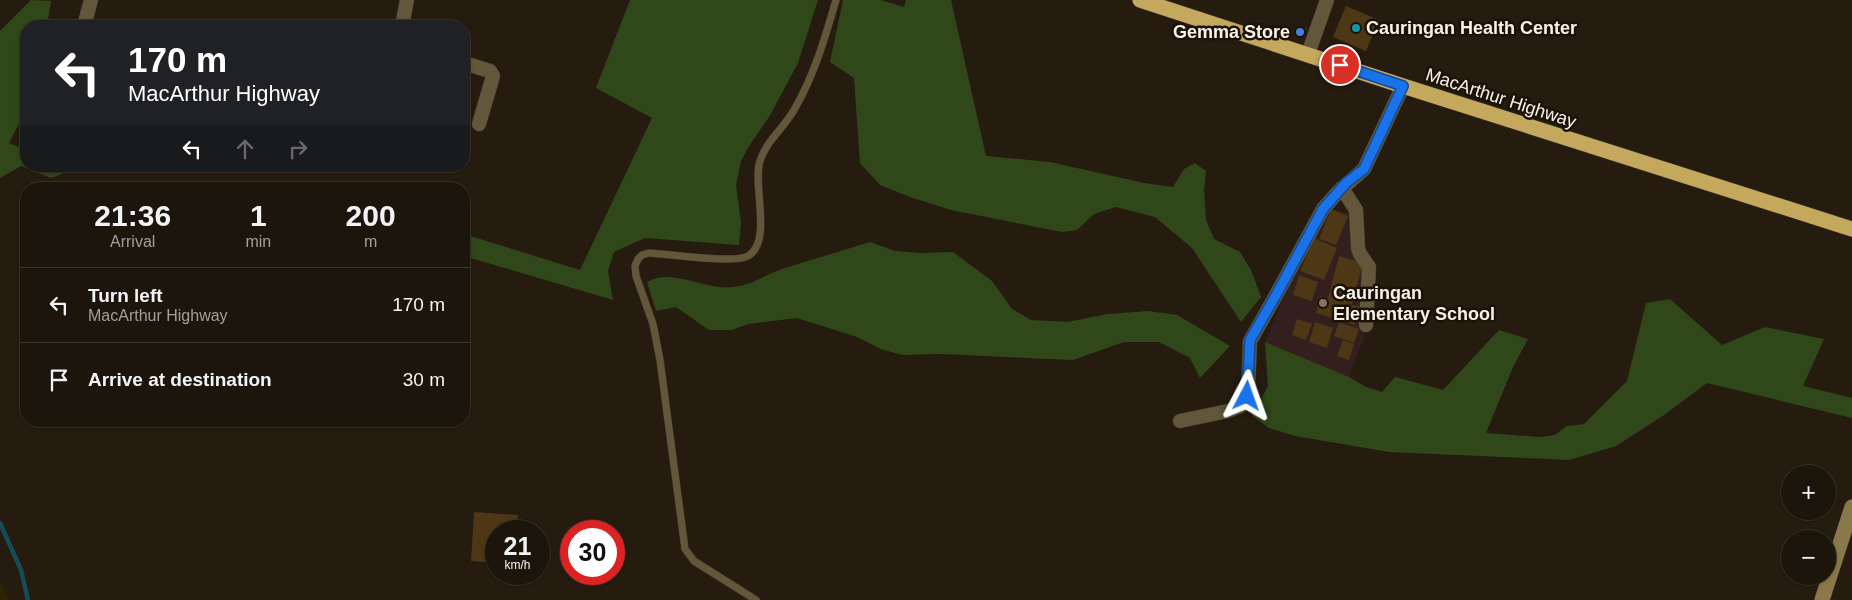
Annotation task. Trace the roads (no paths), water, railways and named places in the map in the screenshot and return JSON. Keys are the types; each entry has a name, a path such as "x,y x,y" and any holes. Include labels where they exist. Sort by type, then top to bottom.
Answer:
{"highway":[{"name":"MacArthur Highway","path":"1140,0 1852,229"}],"street":[{"path":"86,20 91,0"},
{"path":"403,20 407,0"},
{"path":"1308,54 1327,0"},
{"path":"470,65 490,71 493,76 479,124"},
{"path":"1180,420 1228,411 1239,408 1244,404 1248,391 1250,340 1323,209 1342,188 1364,169 1403,86"},
{"path":"1342,188 1356,210 1358,248 1369,267 1366,325"},
{"path":"1822,600 1852,508"}],"lane":[{"path":"756,600 700,566 685,549 660,360 653,324 639,287 635,266 642,255 650,253 694,258 735,258 748,256 756,247 759,239 761,219 757,183 759,163 770,143 793,112 817,64 836,0"}],"waterway":[{"path":"0,523 21,570 28,600"}],"place":[{"name":"Cauringan Health Center","path":"1356,28"},
{"name":"Gemma Store","path":"1300,32"},
{"name":"Cauringan Elementary School","path":"1323,303"}]}
